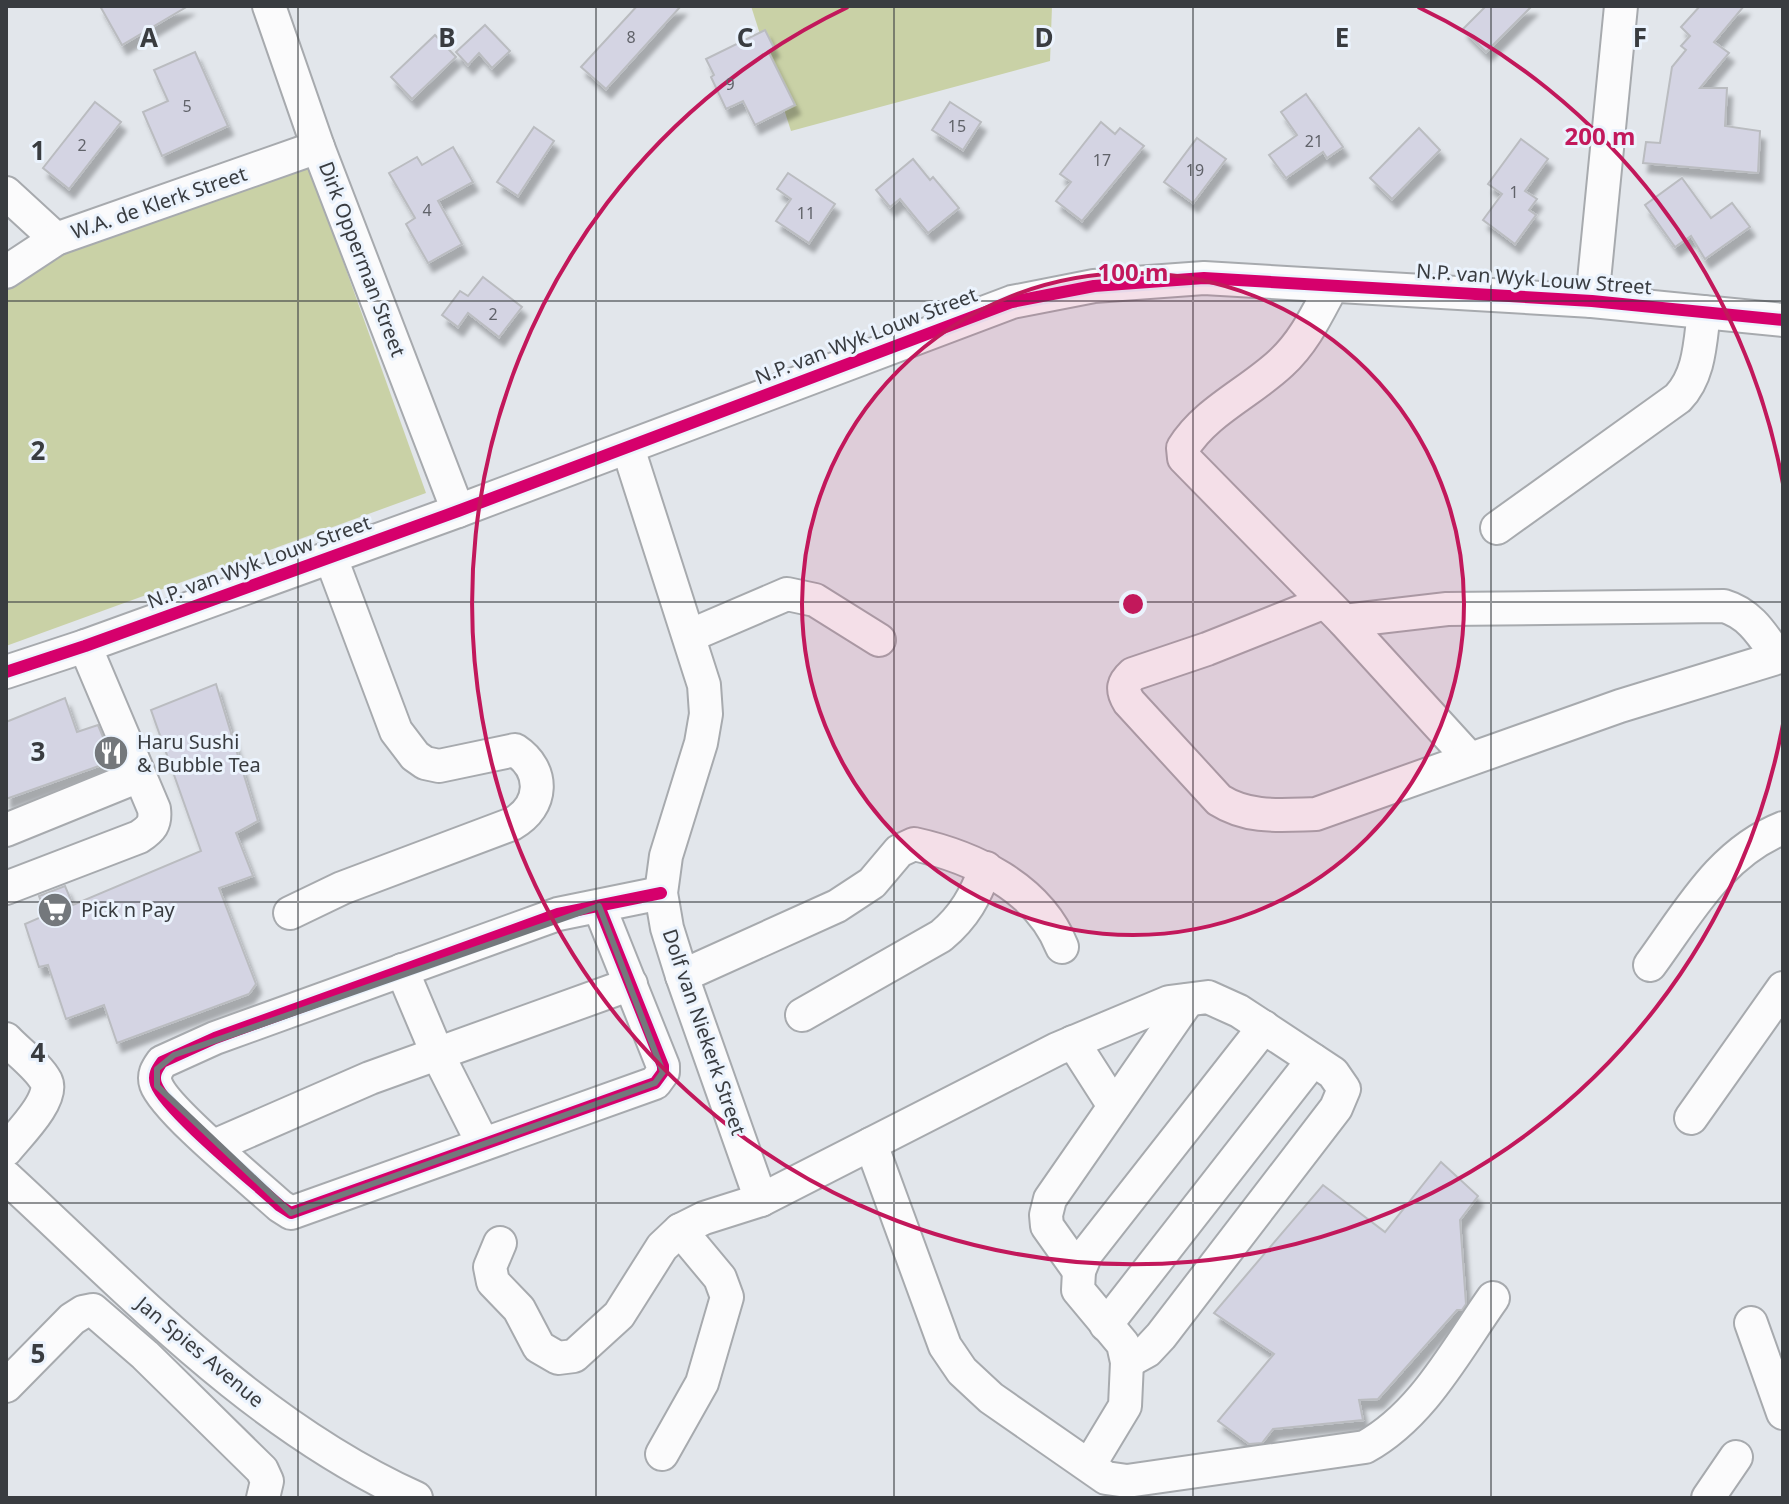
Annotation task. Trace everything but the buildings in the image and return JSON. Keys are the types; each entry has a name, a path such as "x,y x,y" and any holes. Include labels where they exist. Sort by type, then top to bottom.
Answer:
{"street":[{"name":"Dirk Opperman Street","path":"269,6 318,147 458,511"},
{"path":"1592,301 1621,6"},
{"name":"W.A. de Klerk Street","path":"6,272 56,239 318,147"},
{"path":"6,193 56,239"},
{"name":"N.P. van Wyk Louw Street","path":"6,672 331,558 1012,302 1094,286 1189,279 1592,301 1783,320"},
{"path":"1332,286 1310,327 1281,364 1203,423 1183,448 1184,458 1334,611 1469,758"},
{"path":"1497,528 1687,389 1693,374 1704,312"},
{"name":"Dolf van Niekerk Street","path":"628,448 704,685 706,714 701,743 666,856 661,893 667,928 761,1200"},
{"path":"290,913 342,888 512,824 529,813 538,793 530,765 515,750 439,766 425,763 415,756 396,731 331,558"},
{"path":"689,636 787,594 815,600 879,640"},
{"path":"1724,606 1752,620 1781,656 1620,706 1316,814 1263,816 1243,812 1219,800 1126,699 1124,682 1133,674 1334,611 1724,606"},
{"path":"6,888 152,827 155,817 85,646"},
{"path":"6,830 139,776"},
{"path":"1650,965 1726,864 1760,837 1783,828"},
{"path":"682,976 837,906 872,883 905,846 914,844 986,868 1026,896 1057,934 1062,947"},
{"path":"802,1015 941,936 966,911 986,868"},
{"path":"599,906 663,1066 660,1079 655,1083 291,1213 181,1115 157,1086 155,1078 162,1062 215,1038 558,914 661,893"},
{"path":"402,970 437,1053 483,1144"},
{"path":"214,1146 370,1078 631,984"},
{"path":"1691,1118 1783,988"},
{"path":"500,1243 490,1267 493,1282 519,1309 539,1347 558,1358 574,1356 619,1315 662,1247 680,1230 704,1218 761,1200 1073,1042 1169,1002 1208,997 1239,1011 1333,1073 1344,1089 1336,1108 1161,1336 1147,1351 1127,1362"},
{"path":"1079,1271 1047,1226 1050,1199 1188,1000"},
{"path":"1101,1480 1125,1406 1127,1362 1123,1344 1078,1290 1079,1271 1086,1254 1264,1027"},
{"path":"6,1039 45,1079 48,1093 44,1103 6,1150"},
{"path":"1073,1042 1114,1106"},
{"path":"1106,1325 1313,1060"},
{"path":"871,1144 945,1346 962,1371 991,1398 1078,1459 1101,1480 1127,1481 1365,1447 1386,1435 1412,1412 1493,1298"},
{"name":"Jan Spies Avenue","path":"6,1177 209,1365 270,1412 396,1494"},
{"path":"662,1454 702,1383 727,1297 720,1278 680,1230"},
{"path":"6,1386 72,1319 93,1310 145,1355 262,1470 267,1481 263,1498"},
{"path":"1751,1323 1783,1413"},
{"path":"1708,1498 1736,1457"}],"highlighted area":[{"path":"599,906 663,1072 655,1083 291,1213 157,1086 157,1069 174,1055"}],"green space":[{"path":"751,6 1052,6 1050,61 791,131"},
{"path":"309,166 426,493 6,646 6,290 56,257"}],"cycle path":[{"path":"6,672 458,511 1012,302 1094,286 1204,278 1592,301 1783,320"},
{"path":"599,906 663,1066 663,1072 655,1083 291,1213 193,1128 156,1084 155,1075 162,1062 215,1038 558,914 661,893"}],"place":[{"name":"Haru Sushi & Bubble Tea","path":"111,753"},
{"name":"Pick n Pay","path":"55,910"}]}
